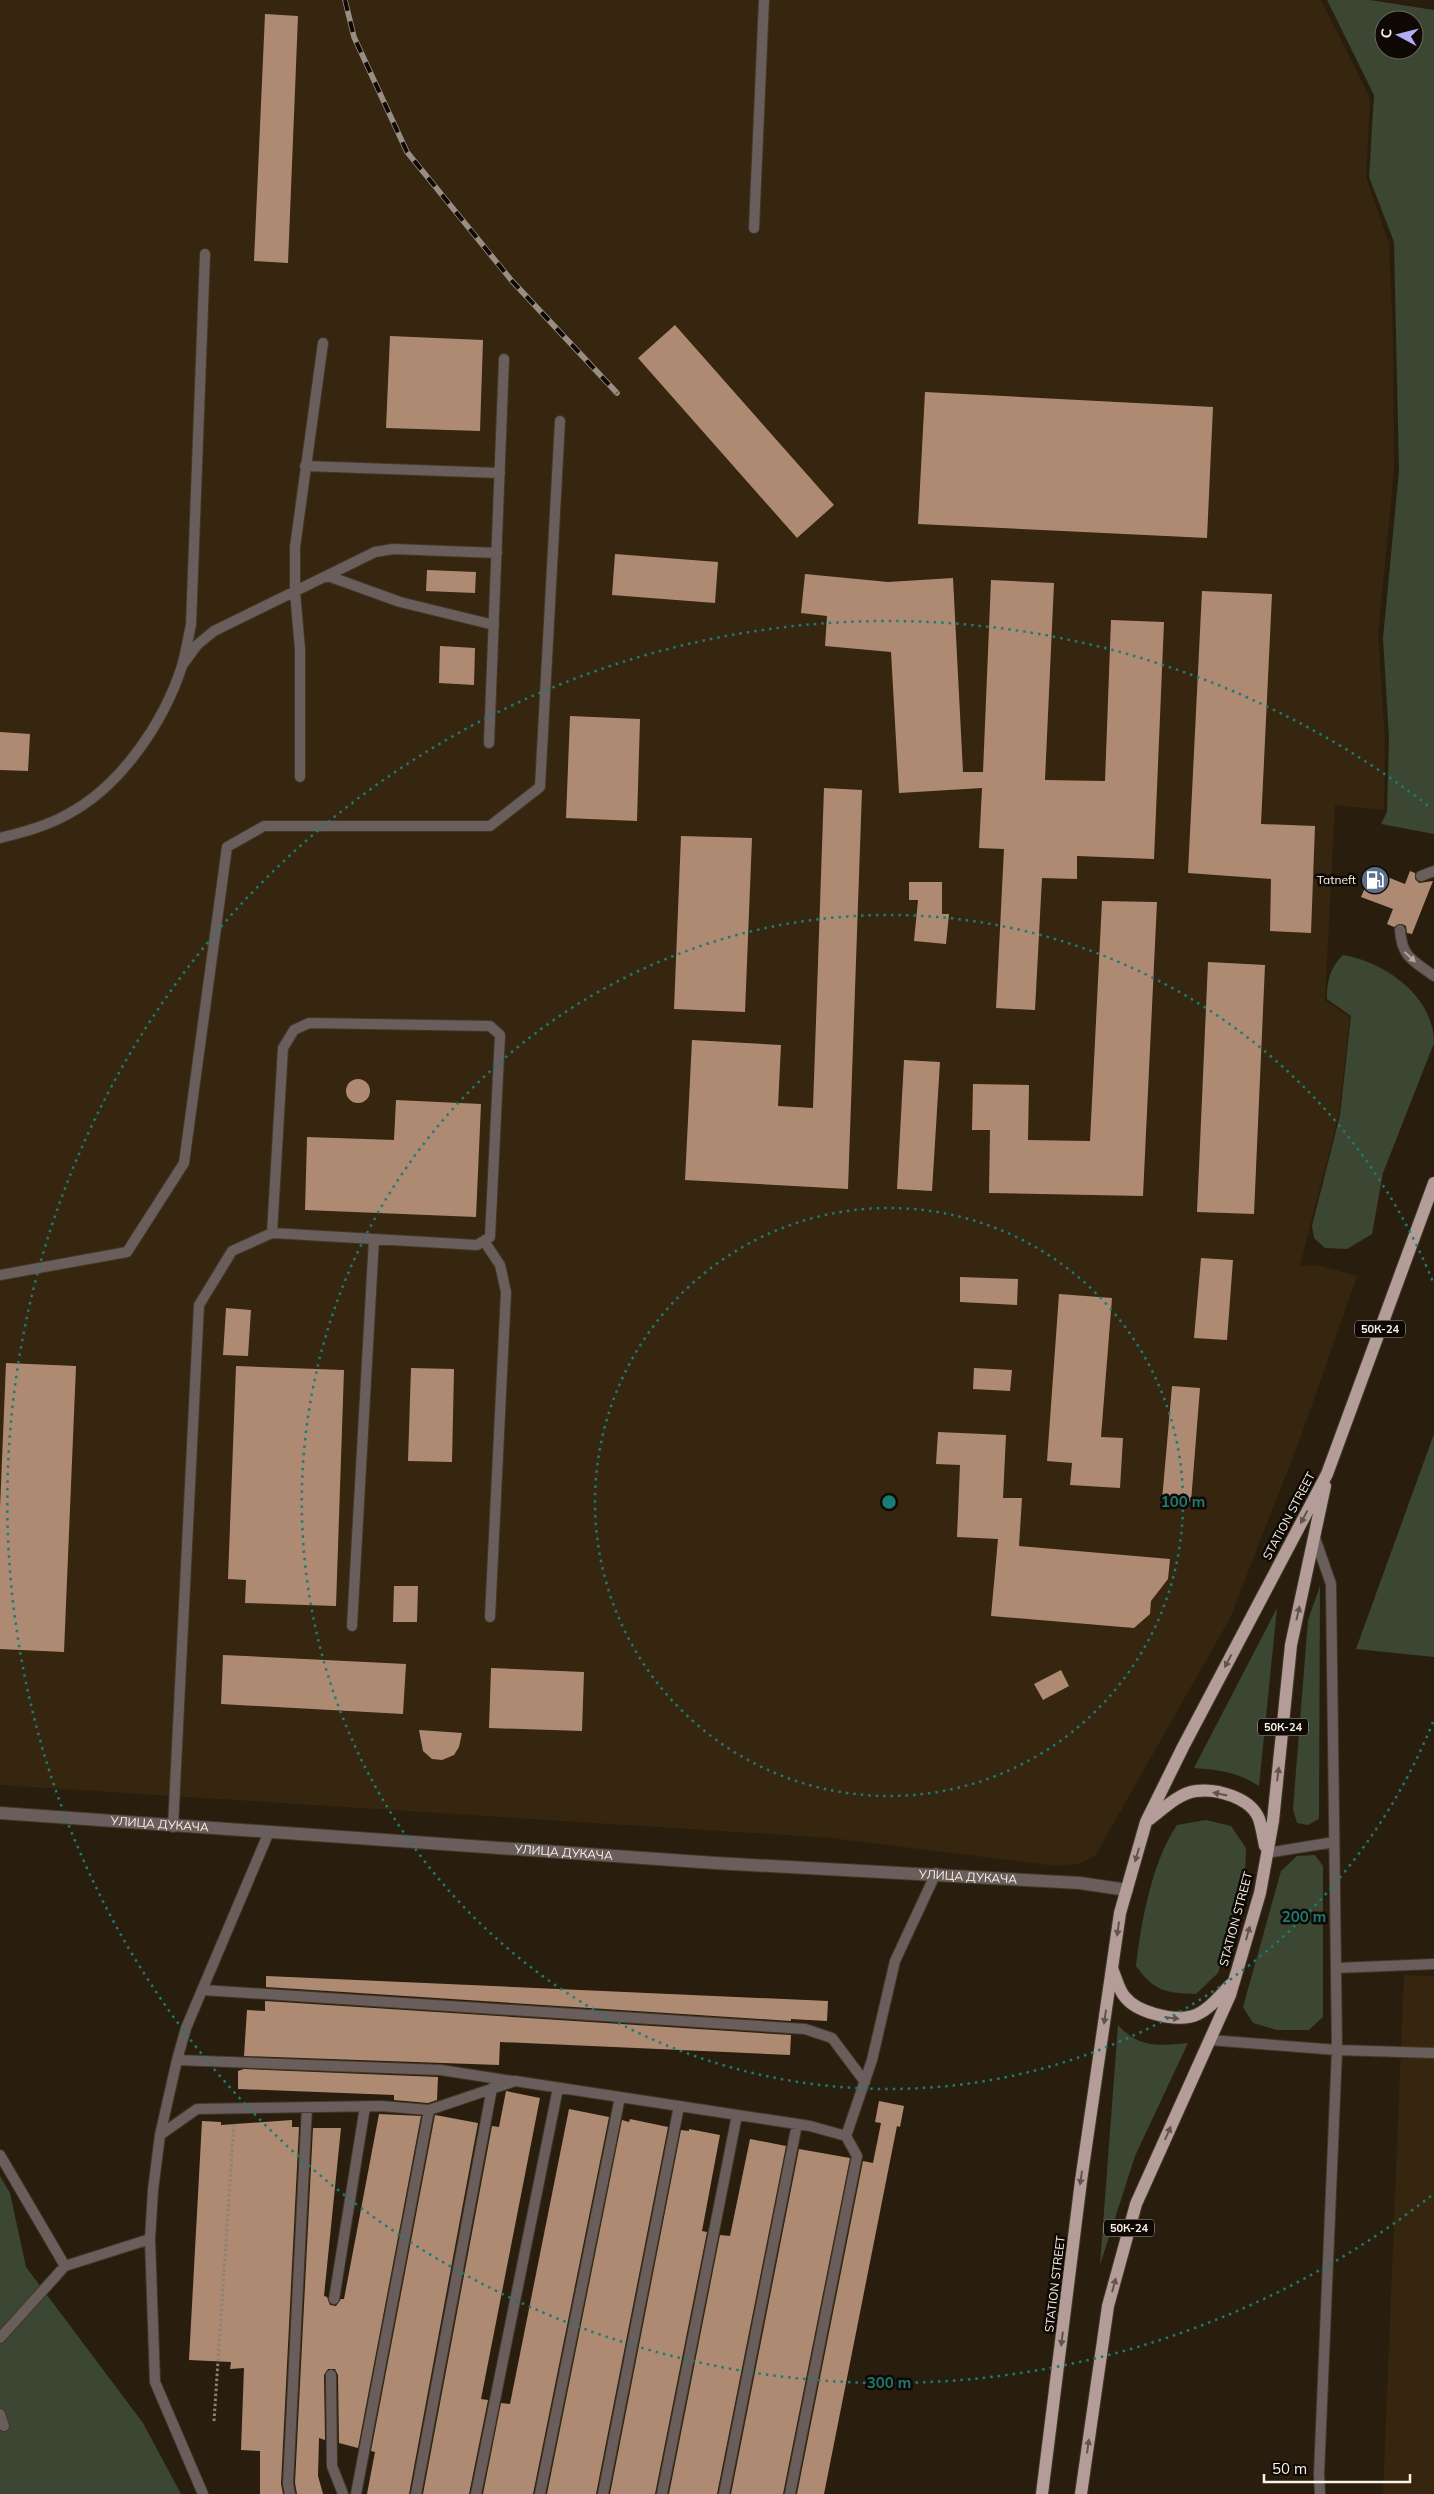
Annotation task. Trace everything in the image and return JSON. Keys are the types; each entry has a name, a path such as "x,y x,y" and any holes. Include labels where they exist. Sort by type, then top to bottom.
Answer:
{"main road":[{"name":"50К-24","path":"1327,1474 1434,1184"},
{"name":"STATION STREET","path":"1081,2494 1108,2306 1136,2204 1210,2040 1234,1980 1260,1893 1273,1821 1291,1645 1327,1474"},
{"name":"STATION STREET","path":"1042,2494 1081,2181 1120,1913 1146,1822 1183,1747 1327,1474"},
{"path":"1146,1822 1173,1800 1195,1791 1222,1793 1246,1804 1259,1818 1267,1853"},
{"path":"1112,1969 1124,1997 1142,2011 1174,2020 1196,2016 1204,2011 1212,2005 1234,1980"}],"street":[{"name":"УЛИЦА ДУКАЧА","path":"0,1813 173,1827 269,1832 715,1864 936,1873 1080,1882 1127,1890"}],"lane":[{"path":"754,228 764,0"},
{"path":"0,838 40,827 69,814 96,796 133,758 165,706 181,666 191,625 205,254"},
{"path":"300,777 300,649 296,592 296,539 323,343"},
{"path":"489,742 504,359"},
{"path":"0,1275 127,1252 184,1163 227,847 264,826 490,826 540,787 560,421"},
{"path":"306,466 500,473"},
{"path":"181,666 197,646 214,631 296,592 364,556 393,549 497,553"},
{"path":"328,576 400,602 494,625"},
{"path":"1421,876 1434,871"},
{"path":"1400,930 1401,944 1405,954 1434,976"},
{"path":"173,1827 199,1305 232,1251 272,1233 477,1245 490,1237 500,1035 490,1026 310,1023 294,1030 283,1048 272,1233"},
{"path":"352,1626 374,1239"},
{"path":"484,1240 500,1265 506,1292 490,1617"},
{"path":"1315,1538 1331,1584 1337,1968 1337,2050 1319,2464 1320,2494"},
{"path":"203,2494 155,2382 150,2239 153,2190 160,2135 181,2042 269,1832"},
{"path":"1267,1853 1334,1842"},
{"path":"846,2136 865,2082 895,1961 936,1873"},
{"path":"1337,1968 1434,1964"},
{"path":"202,1990 805,2029 832,2038 865,2082"},
{"path":"1210,2040 1337,2050 1434,2052"},
{"path":"177,2060 441,2070 797,2124 846,2136 857,2156 790,2494"},
{"path":"160,2135 198,2109 365,2106 429,2110 515,2081"},
{"path":"416,2494 492,2088"},
{"path":"476,2494 558,2088"},
{"path":"540,2494 620,2097"},
{"path":"334,2298 365,2106"},
{"path":"603,2494 679,2106"},
{"path":"290,2494 288,2484 307,2107"},
{"path":"356,2494 429,2110"},
{"path":"662,2494 737,2115"},
{"path":"724,2494 797,2124"},
{"path":"0,2155 65,2266"},
{"path":"0,2338 65,2266 150,2239"},
{"path":"330,2375 332,2466 343,2494"},
{"path":"0,2414 4,2426"}],"path":[{"path":"214,2421 235,2109"}],"shaded area":[{"path":"0,0 1321,0 1370,98 1366,177 1389,243 1393,337 1394,469 1378,636 1385,740 1384,810 1335,805 1325,1000 1350,1017 1339,1114 1300,1265 1320,1266 1357,1276 1301,1436 1230,1618 1095,1856 1078,1864 1056,1866 831,1838 0,1785"},
{"path":"1404,1975 1434,1976 1434,2494 1383,2494"}],"green space":[{"path":"1327,0 1370,0 1434,10 1434,834 1381,824 1387,812 1389,738 1383,638 1399,471 1394,242 1369,177 1374,95"},
{"path":"1343,955 1375,965 1404,984 1426,1010 1432,1026 1434,1043 1383,1173 1372,1234 1347,1249 1325,1248 1314,1238 1312,1226 1340,1115 1351,1016 1327,999 1330,975"},
{"path":"1434,1434 1434,1657 1356,1649"},
{"path":"1320,1586 1319,1819 1308,1825 1297,1823 1293,1809 1308,1620"},
{"path":"1277,1608 1259,1786 1228,1772 1194,1768"},
{"path":"1206,1820 1231,1826 1246,1848 1245,1879 1233,1929 1218,1973 1196,1994 1169,1992 1155,1986 1136,1966 1149,1893 1161,1856 1177,1825"},
{"path":"1315,1855 1323,1866 1323,2017 1309,2030 1277,2030 1253,2023 1243,2007 1281,1871 1297,1856"},
{"path":"1118,2025 1126,2033 1141,2042 1158,2045 1188,2043 1135,2156 1100,2265"},
{"path":"0,2176 10,2193 26,2267 143,2423 181,2494 0,2494"}],"building":[{"path":"265,14 298,16 288,263 254,261"},
{"path":"675,325 834,505 797,538 638,358"},
{"path":"390,336 483,340 480,431 386,428"},
{"path":"925,392 1213,407 1207,538 918,524"},
{"path":"615,554 718,562 715,603 612,595"},
{"path":"427,570 476,572 475,593 426,591"},
{"path":"805,574 888,582 953,578 963,772 983,772 991,580 1054,583 1045,780 1105,781 1111,620 1164,622 1154,859 1077,856 1077,879 1042,878 1035,1010 996,1008 1004,849 979,848 982,788 899,793 891,652 825,646 827,616 801,613"},
{"path":"1202,591 1272,594 1261,824 1315,826 1311,933 1270,931 1271,879 1188,873"},
{"path":"440,646 475,648 474,685 439,683"},
{"path":"570,716 640,719 637,821 566,818"},
{"path":"0,732 30,734 28,771 0,770"},
{"path":"824,788 862,790 848,1189 685,1180 692,1040 781,1045 778,1106 813,1108"},
{"path":"681,836 752,838 745,1012 674,1009"},
{"path":"1372,871 1405,884 1410,871 1415,873 1415,879 1419,883 1433,881 1412,934 1407,933 1406,926 1402,924 1394,927 1387,924 1393,909 1361,897"},
{"path":"909,882 942,882 942,914 949,914 946,944 914,941 918,900 909,900"},
{"path":"1102,901 1157,902 1143,1196 989,1193 990,1130 972,1130 973,1084 1029,1085 1028,1140 1090,1141"},
{"path":"1208,962 1265,965 1254,1214 1197,1212"},
{"path":"904,1060 940,1062 932,1191 897,1189"},
{"path":"358,1079 363,1080 369,1086 369,1096 363,1102 358,1103 353,1102 347,1096 346,1091 347,1086 353,1080"},
{"path":"396,1100 481,1104 476,1217 305,1210 307,1137 394,1140"},
{"path":"1201,1258 1233,1260 1227,1340 1194,1338"},
{"path":"960,1277 1018,1279 1017,1305 960,1302"},
{"path":"1059,1294 1112,1298 1101,1437 1123,1438 1120,1488 1070,1485 1072,1463 1047,1461"},
{"path":"226,1308 251,1310 248,1356 223,1355"},
{"path":"6,1363 76,1366 64,1652 0,1649 0,1508"},
{"path":"236,1366 344,1370 336,1606 245,1603 246,1580 228,1579"},
{"path":"411,1368 454,1369 452,1462 408,1461"},
{"path":"974,1368 1012,1370 1010,1391 973,1389"},
{"path":"1172,1386 1200,1388 1191,1502 1162,1500"},
{"path":"938,1432 1006,1435 1003,1498 1022,1498 1019,1546 1170,1559 1168,1579 1151,1601 1150,1614 1134,1628 991,1616 998,1539 957,1537 960,1465 936,1464"},
{"path":"394,1586 418,1586 417,1622 393,1622"},
{"path":"223,1655 406,1664 403,1714 221,1704"},
{"path":"491,1668 584,1672 582,1731 489,1728"},
{"path":"1061,1670 1069,1686 1043,1700 1034,1684"},
{"path":"419,1730 462,1733 459,1747 454,1755 442,1760 432,1759 423,1751"},
{"path":"266,1976 828,2001 827,2021 791,2019 791,2021 266,1987"},
{"path":"265,2001 791,2035 790,2055 500,2042 499,2065 244,2056 247,2010 265,2011"},
{"path":"244,2069 438,2077 437,2100 428,2103 394,2100 394,2095 238,2089 238,2071"},
{"path":"506,2091 540,2098 481,2399 488,2400 469,2494 423,2494 492,2126 499,2127"},
{"path":"879,2101 904,2106 900,2127 897,2126 824,2494 797,2494 863,2161 873,2163 881,2123 875,2122"},
{"path":"569,2109 609,2117 533,2494 483,2494 501,2403 510,2404"},
{"path":"379,2114 421,2116 358,2448 339,2443 338,2375 335,2369 328,2369 324,2375 325,2440 319,2438 318,2476 323,2494 297,2494 295,2483 313,2128 341,2128 324,2296 327,2297 330,2305 336,2306 341,2299 344,2299"},
{"path":"435,2115 478,2123 409,2494 367,2494 375,2452 371,2451"},
{"path":"630,2119 668,2127 596,2494 547,2494 622,2120 629,2122"},
{"path":"292,2120 292,2127 299,2127 281,2484 283,2494 260,2494 260,2451 241,2450 244,2368 230,2369 231,2362 189,2360 202,2121 221,2122 221,2125"},
{"path":"689,2129 720,2135 702,2231 707,2232 655,2494 610,2494 681,2130 689,2131"},
{"path":"750,2139 786,2146 717,2494 669,2494 720,2235 730,2236"},
{"path":"799,2149 850,2158 783,2494 731,2494"}],"railway":[{"path":"345,0 354,37 407,152 512,281 617,393"}],"place":[{"name":"Tatneft","path":"1375,880"}]}
